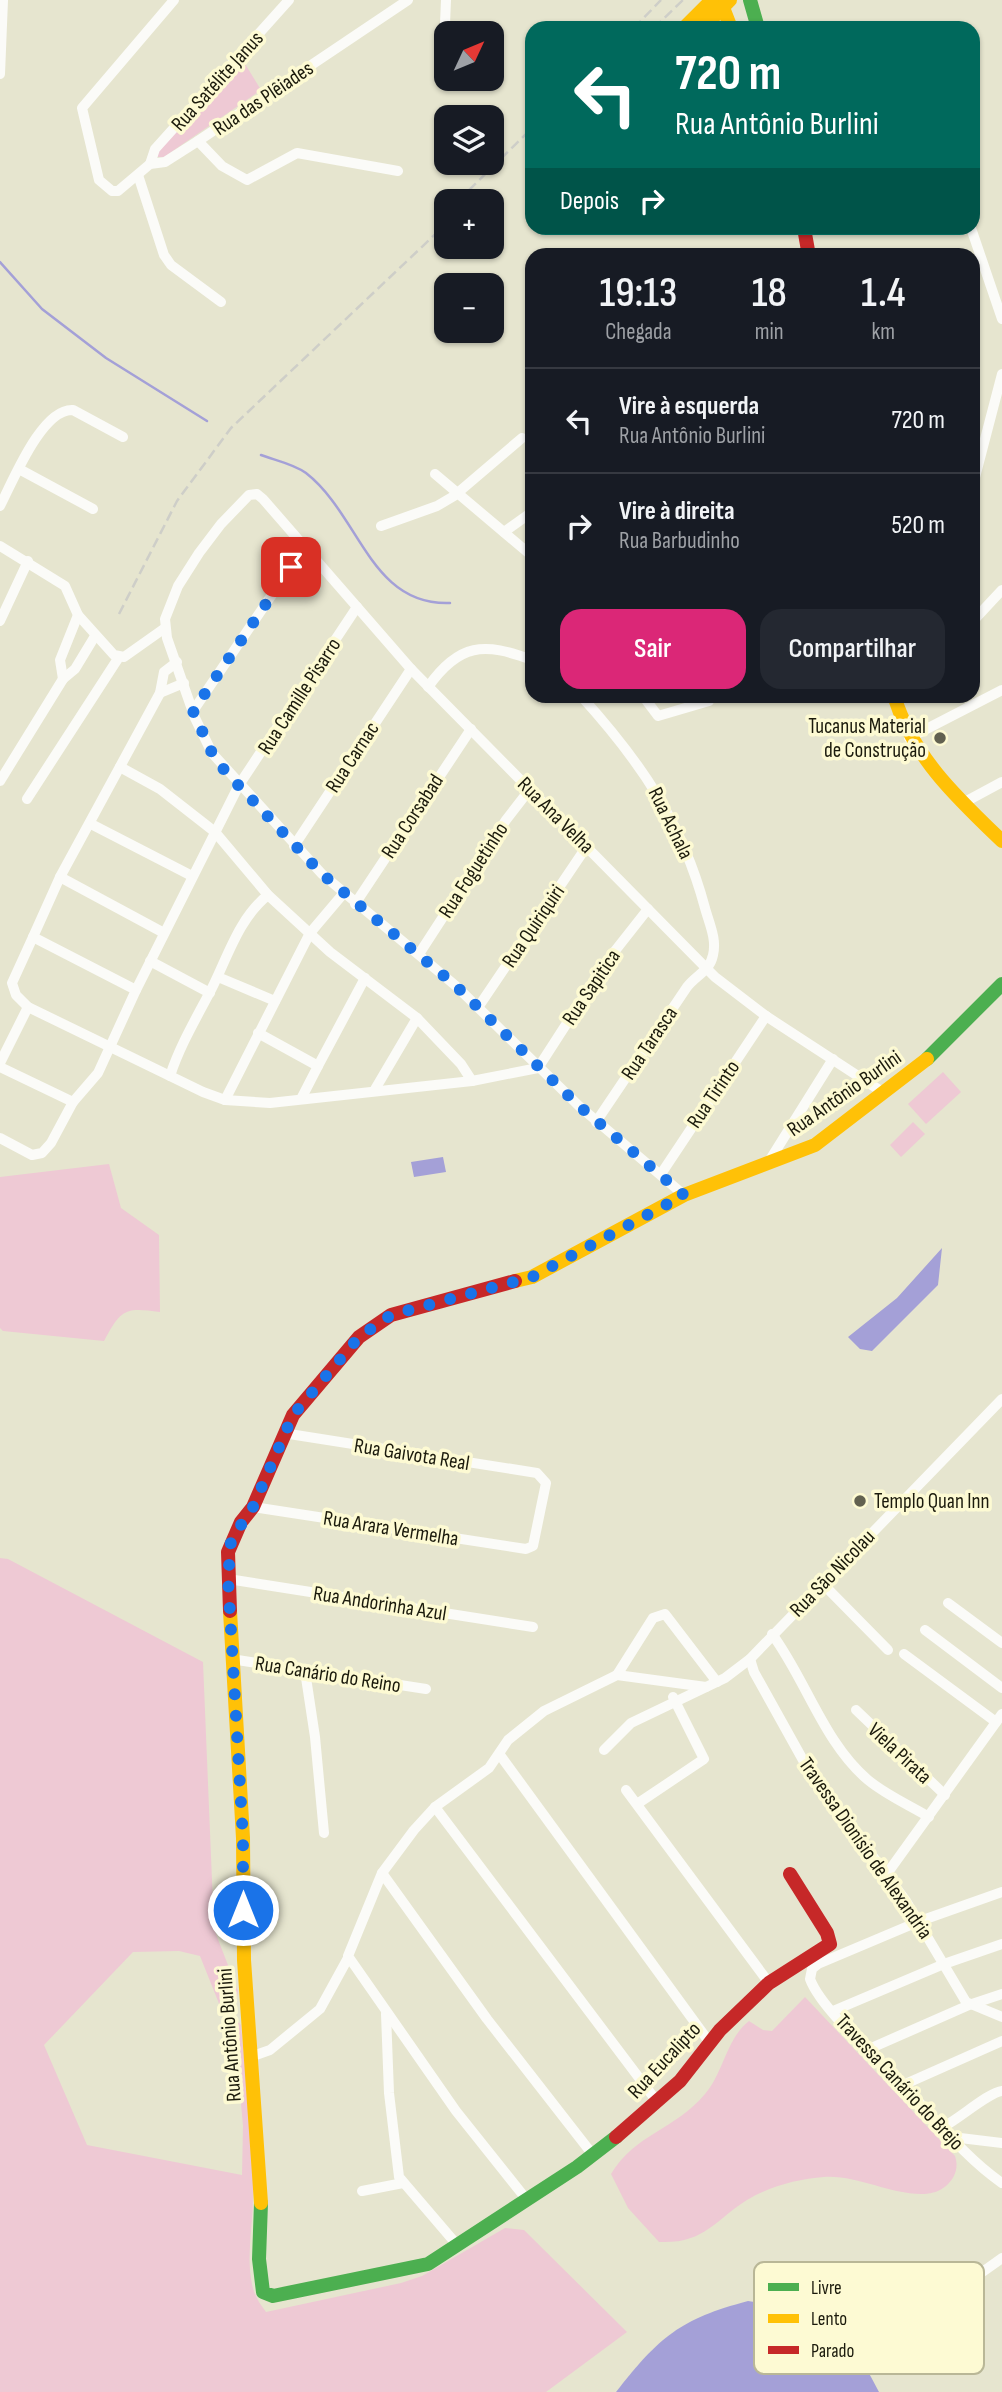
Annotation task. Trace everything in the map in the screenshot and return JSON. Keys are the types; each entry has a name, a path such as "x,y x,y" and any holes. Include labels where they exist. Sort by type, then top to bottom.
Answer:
{"street":[{"path":"0,74 3,0"},
{"name":"Rua das Plêiades","path":"174,0 82,108 99,180 107,189 118,191 150,164 166,162 408,0"},
{"name":"Rua Satélite Janus","path":"150,164 155,149 289,0"},
{"path":"445,21 446,0"},
{"path":"690,21 710,0 718,21"},
{"path":"720,0 728,21"},
{"path":"710,21 730,0"},
{"path":"750,0 756,21"},
{"path":"198,141 222,166 247,180 297,153 398,171"},
{"path":"138,175 164,255 171,265 221,302"},
{"path":"980,254 1002,319"},
{"path":"980,458 1002,374"},
{"path":"0,506 19,469 55,414 66,410 83,414 123,437"},
{"path":"381,526 437,506 458,493 522,438"},
{"path":"19,469 93,509"},
{"path":"435,474 525,550"},
{"name":"Rua Ana Velha","path":"165,628 166,609 178,586 221,524 244,499 253,494 263,499 411,669 707,970 766,1016 884,1093"},
{"path":"504,532 525,517"},
{"path":"193,711 305,546"},
{"path":"0,547 28,561 65,586 78,615 95,636 119,657"},
{"path":"0,621 28,561"},
{"path":"980,614 1002,590"},
{"name":"Rua Camille Pisarro","path":"0,1138 32,1155 42,1153 51,1143 73,1102 98,1073 108,1046 239,785 357,607"},
{"path":"62,679 60,660 78,615"},
{"path":"27,799 119,657 165,628 193,711 212,753 294,846 343,894 479,1006 538,1068 596,1122 684,1195"},
{"path":"0,781 62,679 75,670 95,636"},
{"path":"428,687 443,666 459,654 476,648 508,651 525,657"},
{"path":"177,663 164,672 160,693 60,877 12,982 16,995 28,1007 225,1100 270,1103 472,1082 538,1068"},
{"name":"Rua Carnac","path":"294,846 411,669"},
{"path":"160,693 184,682"},
{"path":"980,701 1002,690"},
{"name":"Rua Achala","path":"588,703 616,733 664,803 698,878 715,943 707,970"},
{"path":"648,703 658,716 702,703"},
{"path":"897,703 909,737 929,766 1002,841"},
{"path":"909,737 976,703"},
{"name":"Rua Corsabad","path":"355,904 471,729"},
{"path":"120,767 160,789 215,832 268,895 310,933 417,1018 461,1064 472,1082"},
{"path":"963,803 1002,782"},
{"name":"Rua Foguetinho","path":"419,954 506,820 530,789"},
{"path":"91,824 192,876"},
{"name":"Rua Quiriquiri","path":"479,1006 587,846"},
{"path":"60,877 164,933"},
{"path":"225,1100 310,933 343,894"},
{"path":"170,1076 180,1049 248,916 268,895"},
{"name":"Rua Sapitica","path":"538,1068 607,961 648,909"},
{"path":"33,937 136,990"},
{"path":"150,961 210,993"},
{"name":"Rua Tarasca","path":"596,1122 687,987 707,970"},
{"path":"218,977 275,1001"},
{"path":"301,1098 365,978"},
{"name":"Rua Antônio Burlini","path":"458,2246 428,2264 405,2271 273,2296 265,2294 260,2272 261,2194 244,1960 241,1794 228,1579 231,1540 253,1507 283,1433 308,1394 373,1325 391,1315 532,1277 684,1195 815,1145 928,1059 1002,984"},
{"path":"28,1007 0,1065 73,1102"},
{"name":"Rua Tirinto","path":"661,1174 766,1016"},
{"path":"374,1091 417,1018"},
{"path":"258,1033 318,1066"},
{"path":"767,1164 833,1059"},
{"name":"Rua São Nicolau","path":"604,1750 631,1723 674,1700 717,1682 750,1659 1002,1399"},
{"name":"Rua Gaivota Real","path":"283,1433 541,1476 546,1483 533,1546 529,1549"},
{"name":"Rua Arara Vermelha","path":"253,1507 529,1549"},
{"name":"Rua Andorinha Azul","path":"228,1579 533,1627"},
{"path":"822,1583 888,1650"},
{"path":"948,1603 1002,1643"},
{"path":"250,2057 270,2050 320,2009 348,1958 382,1873 435,1807 489,1768 508,1740 544,1711 617,1675 653,1619 665,1614 717,1682"},
{"path":"925,1630 1002,1688"},
{"path":"772,1634 834,1737 860,1772 872,1783 929,1817"},
{"path":"886,1875 999,1718 904,1654"},
{"name":"Rua Canário do Reino","path":"231,1659 426,1689"},
{"name":"Travessa Dionísio de Alexandria","path":"750,1659 754,1672 808,1769 920,1921 969,2005"},
{"path":"305,1671 315,1737 324,1833"},
{"path":"617,1675 706,1686"},
{"path":"637,1804 704,1759 674,1700"},
{"name":"Viela Pirata","path":"856,1710 945,1795"},
{"path":"500,1755 710,2043"},
{"path":"626,1790 769,1983"},
{"path":"435,1807 658,2103"},
{"path":"382,1873 487,2018 593,2155"},
{"name":"Rua Eucalipto","path":"458,2246 593,2155 658,2103 710,2043 769,1983 827,1947 830,1938 790,1874"},
{"path":"799,1962 812,1970 920,1921 1002,1892"},
{"path":"834,2011 944,1964 1002,1944"},
{"path":"348,1958 456,2111 527,2200"},
{"name":"Travessa Canário do Brejo","path":"812,1970 813,1986 834,2011 952,2137 1002,2183"},
{"path":"869,2049 969,2005 1002,1994"},
{"path":"969,2005 1002,2017"},
{"path":"386,2014 389,2093 399,2178 458,2246"},
{"path":"903,2085 1002,2041"},
{"path":"943,2127 968,2114 989,2094 1002,2091"},
{"path":"952,2137 1002,2143"},
{"path":"362,2191 402,2183"},
{"path":"984,2271 1002,2258"}],"shaded area":[{"path":"242,59 261,90 164,157 158,157 156,154"},
{"path":"943,1072 961,1092 926,1124 908,1104"},
{"path":"913,1122 925,1134 901,1157 890,1145"},
{"path":"443,1157 446,1172 414,1177 411,1162"},
{"path":"109,1164 121,1208 159,1235 160,1312 139,1310 125,1313 115,1322 104,1341 3,1331 0,1328 0,1177"},
{"path":"942,1248 938,1285 872,1351 860,1349 848,1337 897,1298"},
{"path":"0,1558 8,1559 203,1662 214,1929 238,1991 234,2017 241,2025 252,2154 250,2273 255,2295 266,2312 422,2276 505,2228 524,2230 627,2332 546,2392 0,2392","holes":["179,1951 200,1956 232,2036 237,2058 243,2126 242,2175 87,2145 44,2045 133,1952"]},
{"path":"805,1997 955,2156 954,2177 938,2191 924,2194 837,2177 794,2181 747,2200 698,2235 674,2242 659,2242 628,2208 611,2174 632,2150 681,2116 705,2094 741,2028 749,2021 763,2030 772,2031"},
{"path":"748,2301 754,2302 754,2374 869,2374 879,2392 616,2392 645,2357 673,2333 688,2323"}],"waterway":[{"path":"0,262 42,309 106,358 207,421"},
{"path":"261,455 306,473 340,511 368,555 401,590 423,600 450,603"}],"railway":[{"path":"641,21 661,0"},
{"path":"661,21 683,0"},
{"path":"470,189 525,135"},
{"path":"119,614 177,501 231,428 434,235"}],"traffic: fast":[{"path":"750,0 756,21"},
{"path":"927,1059 1002,984"},
{"path":"261,2203 259,2259 263,2292 273,2296 428,2264 577,2167 616,2137"}],"traffic: slow":[{"path":"691,21 712,0"},
{"path":"720,0 728,21"},
{"path":"710,21 730,0"},
{"path":"897,703 913,738 938,775 1002,841"},
{"path":"515,1281 532,1277 684,1195 815,1145 927,1059"},
{"path":"230,1611 243,1838 244,1960 261,2203"}],"traffic: jam":[{"path":"805,235 808,248"},
{"path":"230,1611 228,1552 241,1522 253,1507 293,1415 359,1337 391,1315 515,1281"},
{"path":"616,2137 680,2081 720,2030 769,1983 830,1944 827,1933 790,1874"}],"place":[{"name":"Tucanus Material de Construção","path":"940,738"},
{"name":"Templo Quan Inn","path":"860,1501"}],"route":[{"path":"243,1910 243,1838 231,1659 228,1552 231,1540 253,1507 265,1482 273,1456 293,1415 339,1358 373,1325 391,1315 494,1290 532,1277 684,1195 596,1122 538,1068 479,1006 343,894 294,846 225,771 212,753 193,711 291,567"}]}
